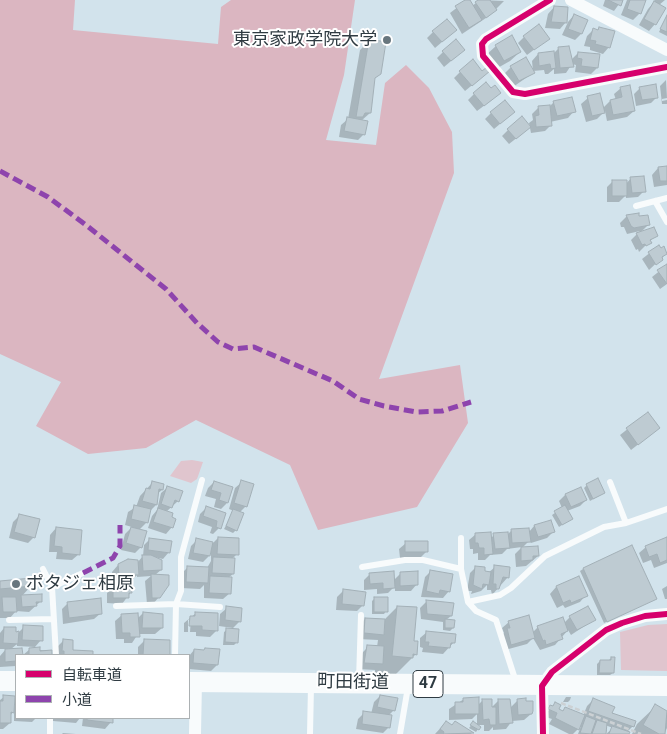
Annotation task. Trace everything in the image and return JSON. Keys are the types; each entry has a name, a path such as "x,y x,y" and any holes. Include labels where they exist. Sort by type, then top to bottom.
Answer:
{"main road":[{"path":"0,681 15,681"},
{"name":"町田街道","path":"192,681 517,686 542,693 667,686"}],"street":[{"path":"550,0 486,39 482,44 483,56 508,89 513,92 525,94 667,67"},
{"path":"571,0 667,50"},
{"path":"543,734 542,693 552,672 606,630 630,620 667,614"},
{"path":"192,681 195,734"}],"lane":[{"path":"636,206 667,198"},
{"path":"655,201 667,222"},
{"path":"175,654 176,604 181,591 181,557 202,480"},
{"path":"610,482 626,523"},
{"path":"468,602 500,595 511,588 544,556 604,527 626,523 667,509"},
{"path":"461,538 461,568 468,602 476,611 496,620 517,686"},
{"path":"362,567 423,560 461,568"},
{"path":"43,569 52,587 56,654"},
{"path":"52,587 83,573"},
{"path":"116,606 176,604 220,607"},
{"path":"359,683 361,615"},
{"path":"9,620 53,619"},
{"path":"310,734 312,682"},
{"path":"400,734 407,700 408,684"},
{"path":"50,719 50,734"}],"path":[{"path":"542,693 556,701 641,734"}],"shaded area":[{"path":"0,0 75,0 73,30 218,44 221,7 231,0 355,0 344,75 326,140 376,145 385,83 406,65 429,88 452,132 454,173 379,379 460,365 468,423 417,507 318,530 290,465 196,420 146,448 88,454 36,426 61,382 0,354"},
{"path":"181,461 203,462 197,479 191,483 170,476"},
{"path":"667,624 667,671 621,670 620,632 648,625"}],"building":[{"path":"465,0 470,0 482,20 469,28 455,6"},
{"path":"478,0 490,0 497,10 486,18 475,2"},
{"path":"608,0 623,0 621,6"},
{"path":"630,0 646,0 641,14 627,9"},
{"path":"654,1 666,8 656,25 644,19"},
{"path":"554,6 568,7 567,23 551,22"},
{"path":"574,14 588,20 582,34 568,29"},
{"path":"667,15 667,32 660,29"},
{"path":"447,19 457,30 442,42 432,31"},
{"path":"539,24 550,39 534,50 523,36"},
{"path":"599,27 615,31 610,48 595,44 596,41 590,40 593,28 598,30"},
{"path":"512,35 521,52 504,61 495,45"},
{"path":"369,39 386,42 381,74 375,78 371,113 365,113 363,117 356,117"},
{"path":"456,39 465,50 451,61 442,51"},
{"path":"569,46 574,67 560,68 558,47"},
{"path":"554,51 556,68 551,69 550,64 539,66 538,53"},
{"path":"578,52 600,54 598,68 581,66 582,59 577,58"},
{"path":"526,57 535,73 519,81 510,66"},
{"path":"473,59 482,71 487,67 490,71 472,86 459,71"},
{"path":"486,82 491,88 495,85 501,93 484,106 473,93"},
{"path":"656,84 658,98 642,100 639,87"},
{"path":"630,85 635,111 613,115 610,100 622,97 620,87"},
{"path":"600,93 605,113 592,116 587,96"},
{"path":"572,97 576,112 557,116 553,101"},
{"path":"505,100 515,112 500,124 490,112"},
{"path":"550,105 552,126 536,127 535,116 539,115 538,106"},
{"path":"522,116 531,127 516,139 507,129"},
{"path":"347,117 368,121 365,135 344,131"},
{"path":"667,166 667,181 660,181 658,167"},
{"path":"644,176 646,192 632,193 630,177"},
{"path":"612,180 627,180 627,196 612,196"},
{"path":"639,213 639,216 648,215 650,225 634,228 631,226 626,215"},
{"path":"654,227 658,236 650,240 652,243 646,246 645,244 642,245 636,233"},
{"path":"659,245 661,248 664,246 667,254 656,265 648,252"},
{"path":"667,264 667,284 657,270"},
{"path":"648,412 660,428 638,445 626,428"},
{"path":"598,478 605,493 593,499 586,484"},
{"path":"241,480 254,484 247,507 234,503"},
{"path":"152,481 164,484 163,490 159,489 157,505 142,501 146,488 150,489"},
{"path":"214,481 233,487 228,503 219,500 221,493 211,490"},
{"path":"167,486 183,491 179,502 175,500 172,508 161,504"},
{"path":"581,487 587,500 571,507 565,494"},
{"path":"134,505 151,509 148,523 131,519"},
{"path":"565,505 573,519 562,525 554,511"},
{"path":"206,506 226,513 221,529 216,527 217,521 203,516"},
{"path":"158,508 173,513 172,517 176,519 173,528 153,522"},
{"path":"233,509 244,513 237,531 226,526"},
{"path":"19,514 40,519 35,538 14,532"},
{"path":"551,520 555,532 538,537 534,525"},
{"path":"56,527 82,530 80,555 62,553 62,547 54,546"},
{"path":"131,527 147,531 142,548 126,543"},
{"path":"529,528 531,542 512,543 511,529"},
{"path":"491,532 493,554 484,555 484,548 479,548 478,543 475,543 475,533"},
{"path":"508,532 510,548 495,549 493,533"},
{"path":"218,537 239,538 239,555 217,554"},
{"path":"667,537 667,560 660,563 657,554 649,557 645,546"},
{"path":"149,538 172,541 170,553 148,550"},
{"path":"196,538 213,542 210,556 193,553"},
{"path":"405,541 428,541 428,552 405,552"},
{"path":"632,545 657,599 607,622 583,568"},
{"path":"538,546 539,556 533,556 533,560 521,561 521,547"},
{"path":"142,555 151,555 162,560 162,570 143,571"},
{"path":"213,557 235,558 234,574 212,573"},
{"path":"128,559 138,560 139,575 119,575 118,564"},
{"path":"494,565 510,567 509,578 503,577 499,589 496,589 496,584 493,584"},
{"path":"187,566 209,567 208,583 186,582"},
{"path":"475,566 485,567 485,571 491,572 489,585 483,584 482,589 473,585"},
{"path":"430,570 453,574 450,592 440,590 439,594 426,591"},
{"path":"394,571 395,588 383,589 383,583 370,584 369,573"},
{"path":"418,571 418,585 400,586 400,572"},
{"path":"151,574 169,575 169,585 160,598 152,598"},
{"path":"210,576 232,577 231,594 209,593"},
{"path":"579,576 588,596 571,603 570,600 563,603 556,586"},
{"name":"ポタジェ相原","path":"32,578 33,586 0,589 0,581"},
{"path":"113,585 131,585 132,593 129,593 129,598 113,598"},
{"path":"343,589 366,592 364,606 342,604"},
{"path":"42,594 42,602 36,602 37,606 22,607 21,595"},
{"path":"2,597 16,597 17,612 3,612"},
{"path":"374,597 388,597 388,612 374,612"},
{"path":"101,598 102,614 69,618 67,602"},
{"path":"426,600 454,603 452,616 427,614"},
{"path":"226,606 242,608 241,622 225,620"},
{"path":"397,606 417,607 414,641 418,641 417,655 413,654 413,658 392,656"},
{"path":"588,606 596,620 577,630 569,616"},
{"path":"143,612 163,614 163,628 142,628"},
{"path":"195,612 218,613 218,631 202,630 202,626 189,626 190,616 195,616"},
{"path":"138,613 140,637 130,637 130,633 122,633 121,614"},
{"path":"529,615 535,638 511,645 507,628 510,628 508,621"},
{"path":"563,617 568,631 561,634 563,639 546,645 537,626"},
{"path":"365,618 385,619 384,635 364,633"},
{"path":"445,619 455,620 454,628 445,628"},
{"path":"23,625 43,626 43,641 22,640"},
{"path":"4,627 16,627 16,632 19,631 18,644 3,643"},
{"path":"226,628 239,629 238,643 225,642"},
{"path":"426,631 456,634 455,643 451,643 450,648 428,646 429,642 425,642"},
{"path":"63,639 73,640 73,650 93,651 93,654 64,654 64,651 62,651"},
{"path":"144,639 170,640 170,654 143,654"},
{"path":"367,645 384,646 383,664 364,663"},
{"path":"40,647 40,651 52,650 52,654 29,654 29,648"},
{"path":"22,648 23,654 15,654 15,661 5,662 5,649"},
{"path":"205,648 220,649 218,665 193,663 194,649 204,650"},
{"path":"611,657 615,657 614,673 599,673 600,660 611,660"},
{"path":"3,695 15,696 14,713 11,712 11,723 0,723 0,701 3,701"},
{"path":"380,695 398,698 395,711 377,707"},
{"path":"479,697 479,714 455,714 455,702 463,702 463,698"},
{"path":"526,698 526,701 533,701 532,714 518,715 517,699"},
{"path":"593,698 615,707 612,713 636,721 634,727 588,711"},
{"path":"482,699 492,699 492,707 496,707 496,725 490,725 489,719 483,720"},
{"path":"498,699 510,699 513,723 499,724"},
{"path":"555,702 561,705 559,709 563,711 565,707 585,715 579,730 555,718 557,713 548,709"},
{"path":"655,704 667,711 665,734 659,734 643,725"},
{"path":"363,711 392,715 390,728 362,724"},
{"path":"586,716 596,720 591,734 580,733"},
{"path":"113,719 113,723 87,720"},
{"path":"597,720 607,723 606,734 592,734"},
{"path":"446,721 452,725 455,721 474,733 443,734 444,732 440,729"},
{"path":"473,721 481,727 479,730 470,725"},
{"path":"612,726 630,732 629,734 609,734"}],"marked path":[{"path":"0,171 48,197 86,225 166,289 197,323 218,342 233,349 254,347 333,381 359,399 384,406 416,412 442,411 471,402"},
{"path":"83,573 113,558 120,546 120,525"}],"cycle path":[{"path":"550,0 486,39 482,44 483,56 513,92 525,94 667,67"},
{"path":"543,734 542,686 552,672 606,630 645,616 667,614"}],"place":[{"name":"東京家政学院大学","path":"387,40"},
{"name":"ポタジェ相原","path":"16,584"}]}
